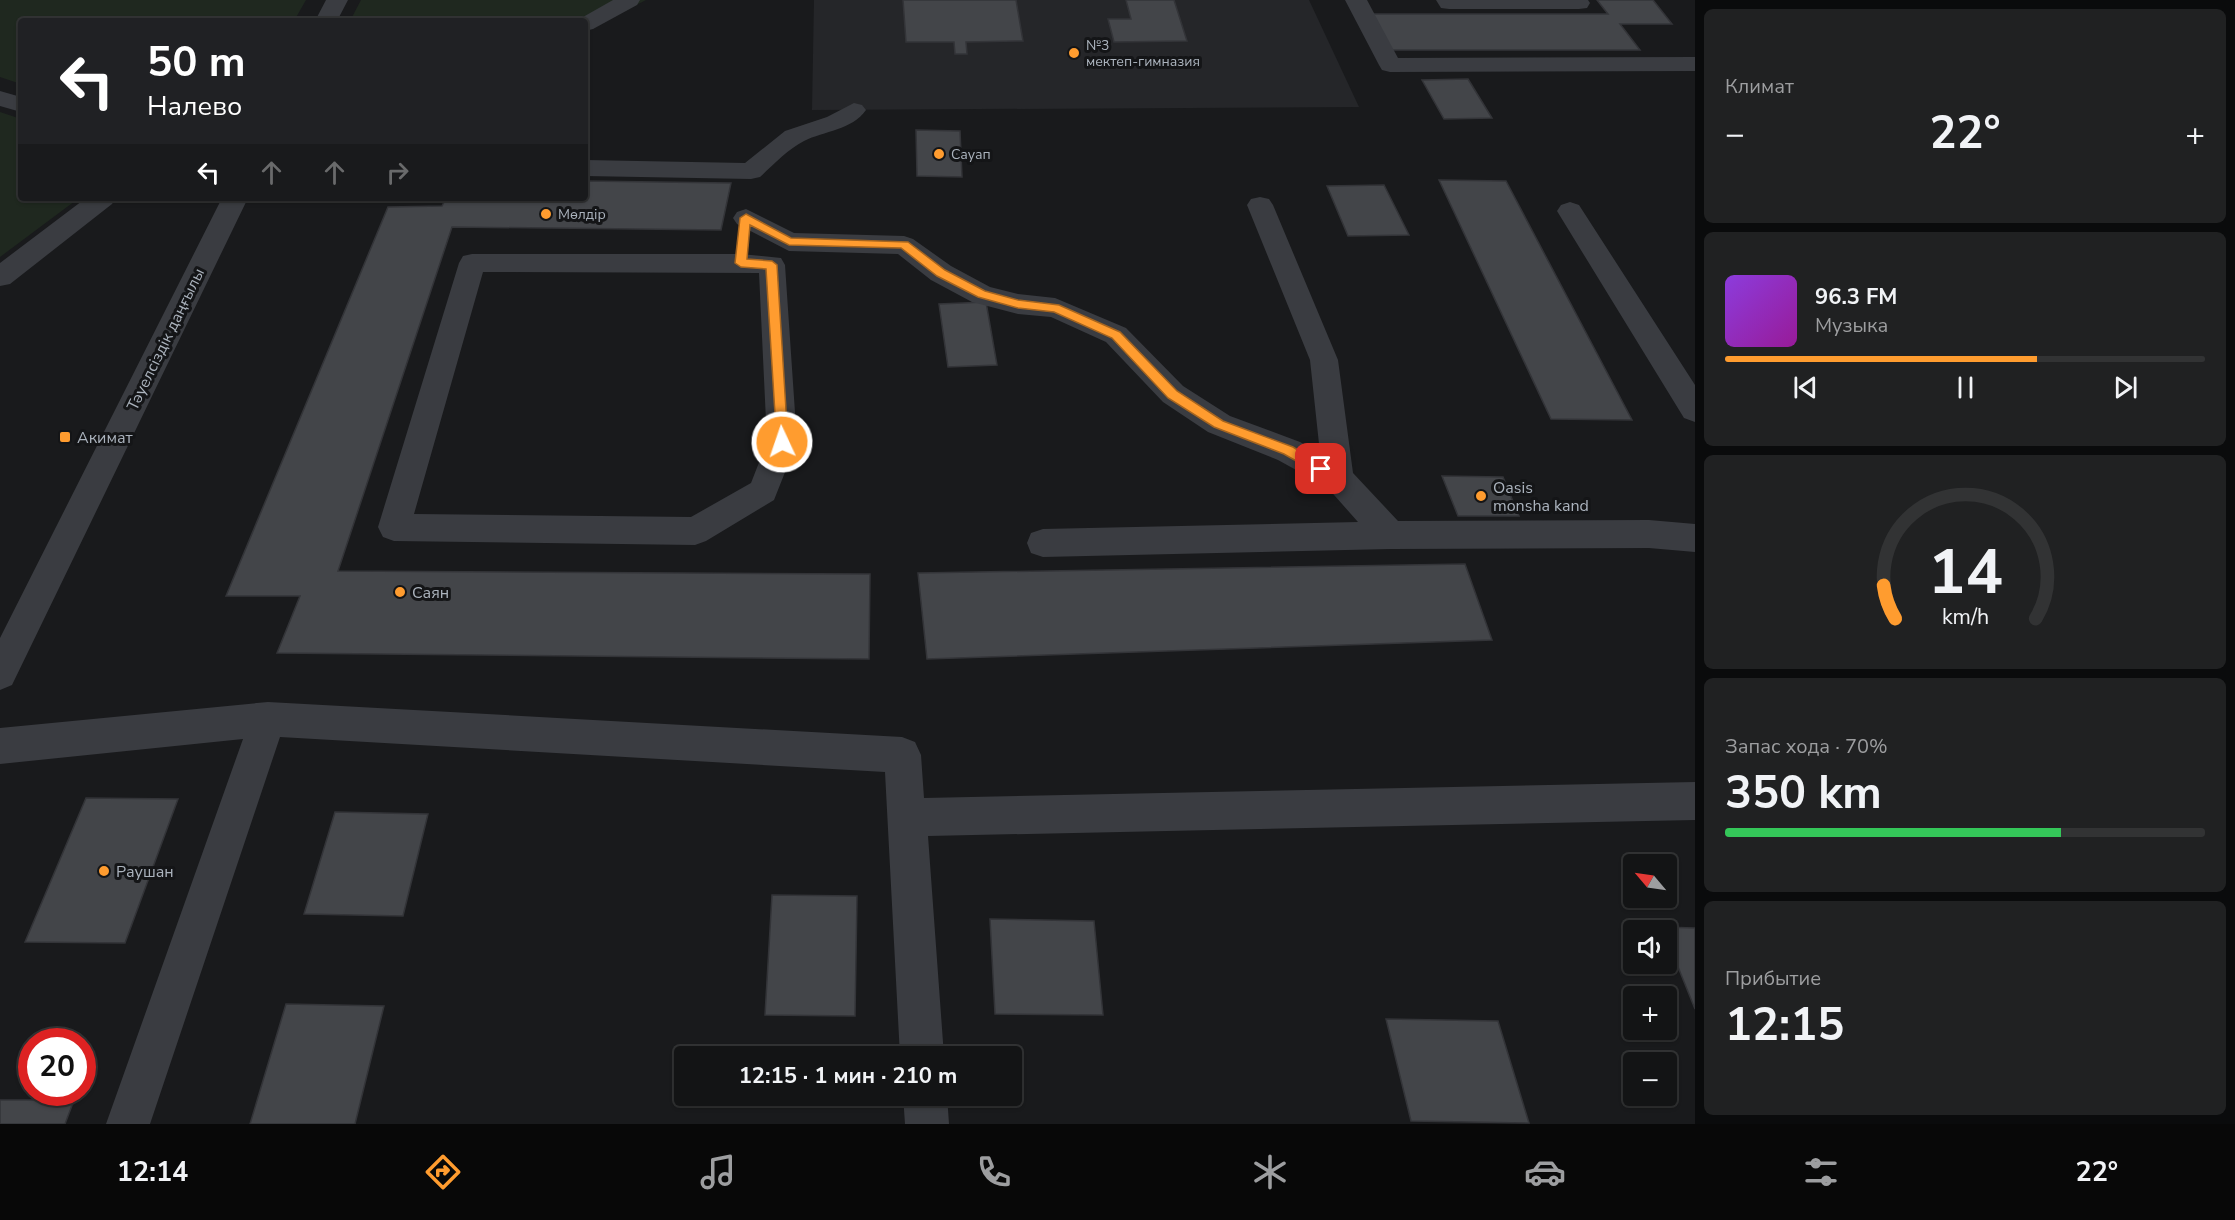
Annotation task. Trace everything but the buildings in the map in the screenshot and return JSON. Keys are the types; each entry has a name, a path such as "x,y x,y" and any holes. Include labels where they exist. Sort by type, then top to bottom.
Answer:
{"street":[{"path":"329,18 338,0"},
{"path":"588,22 629,0"},
{"path":"1356,0 1390,65 1695,64"},
{"path":"1448,0 1449,3 1579,3 1577,0"},
{"path":"0,98 18,104"},
{"path":"588,168 751,171 794,136 835,122 854,110"},
{"path":"741,263 751,171"},
{"path":"0,277 99,201"},
{"name":"Тәуелсіздік даңғылы","path":"0,674 234,201"},
{"path":"1260,205 1324,360 1338,478"},
{"path":"1570,211 1695,410"},
{"path":"746,218 789,242 904,244 941,273 982,295 1018,304 1055,308 1116,335 1173,394 1219,424 1289,451 1338,478 1390,535"},
{"path":"741,263 772,265 782,442 764,491 695,531 394,527 472,264 741,263"},
{"path":"1043,543 1390,535 1649,534 1695,538"},
{"path":"0,746 268,718 902,755 921,1046"},
{"path":"128,1124 268,718"},
{"path":"907,817 1695,801"},
{"path":"926,1106 927,1124"}],"shaded area":[{"path":"0,0 306,0 296,18 18,18 18,83 0,77"},
{"path":"361,0 646,0 588,30 588,18 352,18"},
{"name":"№3 мектеп-гимназия","path":"814,0 1309,0 1359,107 812,110"},
{"path":"0,112 18,118 18,201 75,201 0,257"}],"place":[{"name":"№3 мектеп-гимназия","path":"1074,53"},
{"name":"Сауап","path":"939,154"},
{"name":"Мөлдір","path":"546,214"},
{"name":"Акимат","path":"65,437"},
{"name":"Oasis monsha kand","path":"1481,496"},
{"name":"Саян","path":"400,592"},
{"name":"Раушан","path":"104,871"}],"route":[{"path":"782,442 772,265 741,263 746,218 789,242 904,244 941,273 982,295 1018,304 1055,308 1116,335 1173,394 1219,424 1289,451 1321,469"}]}
